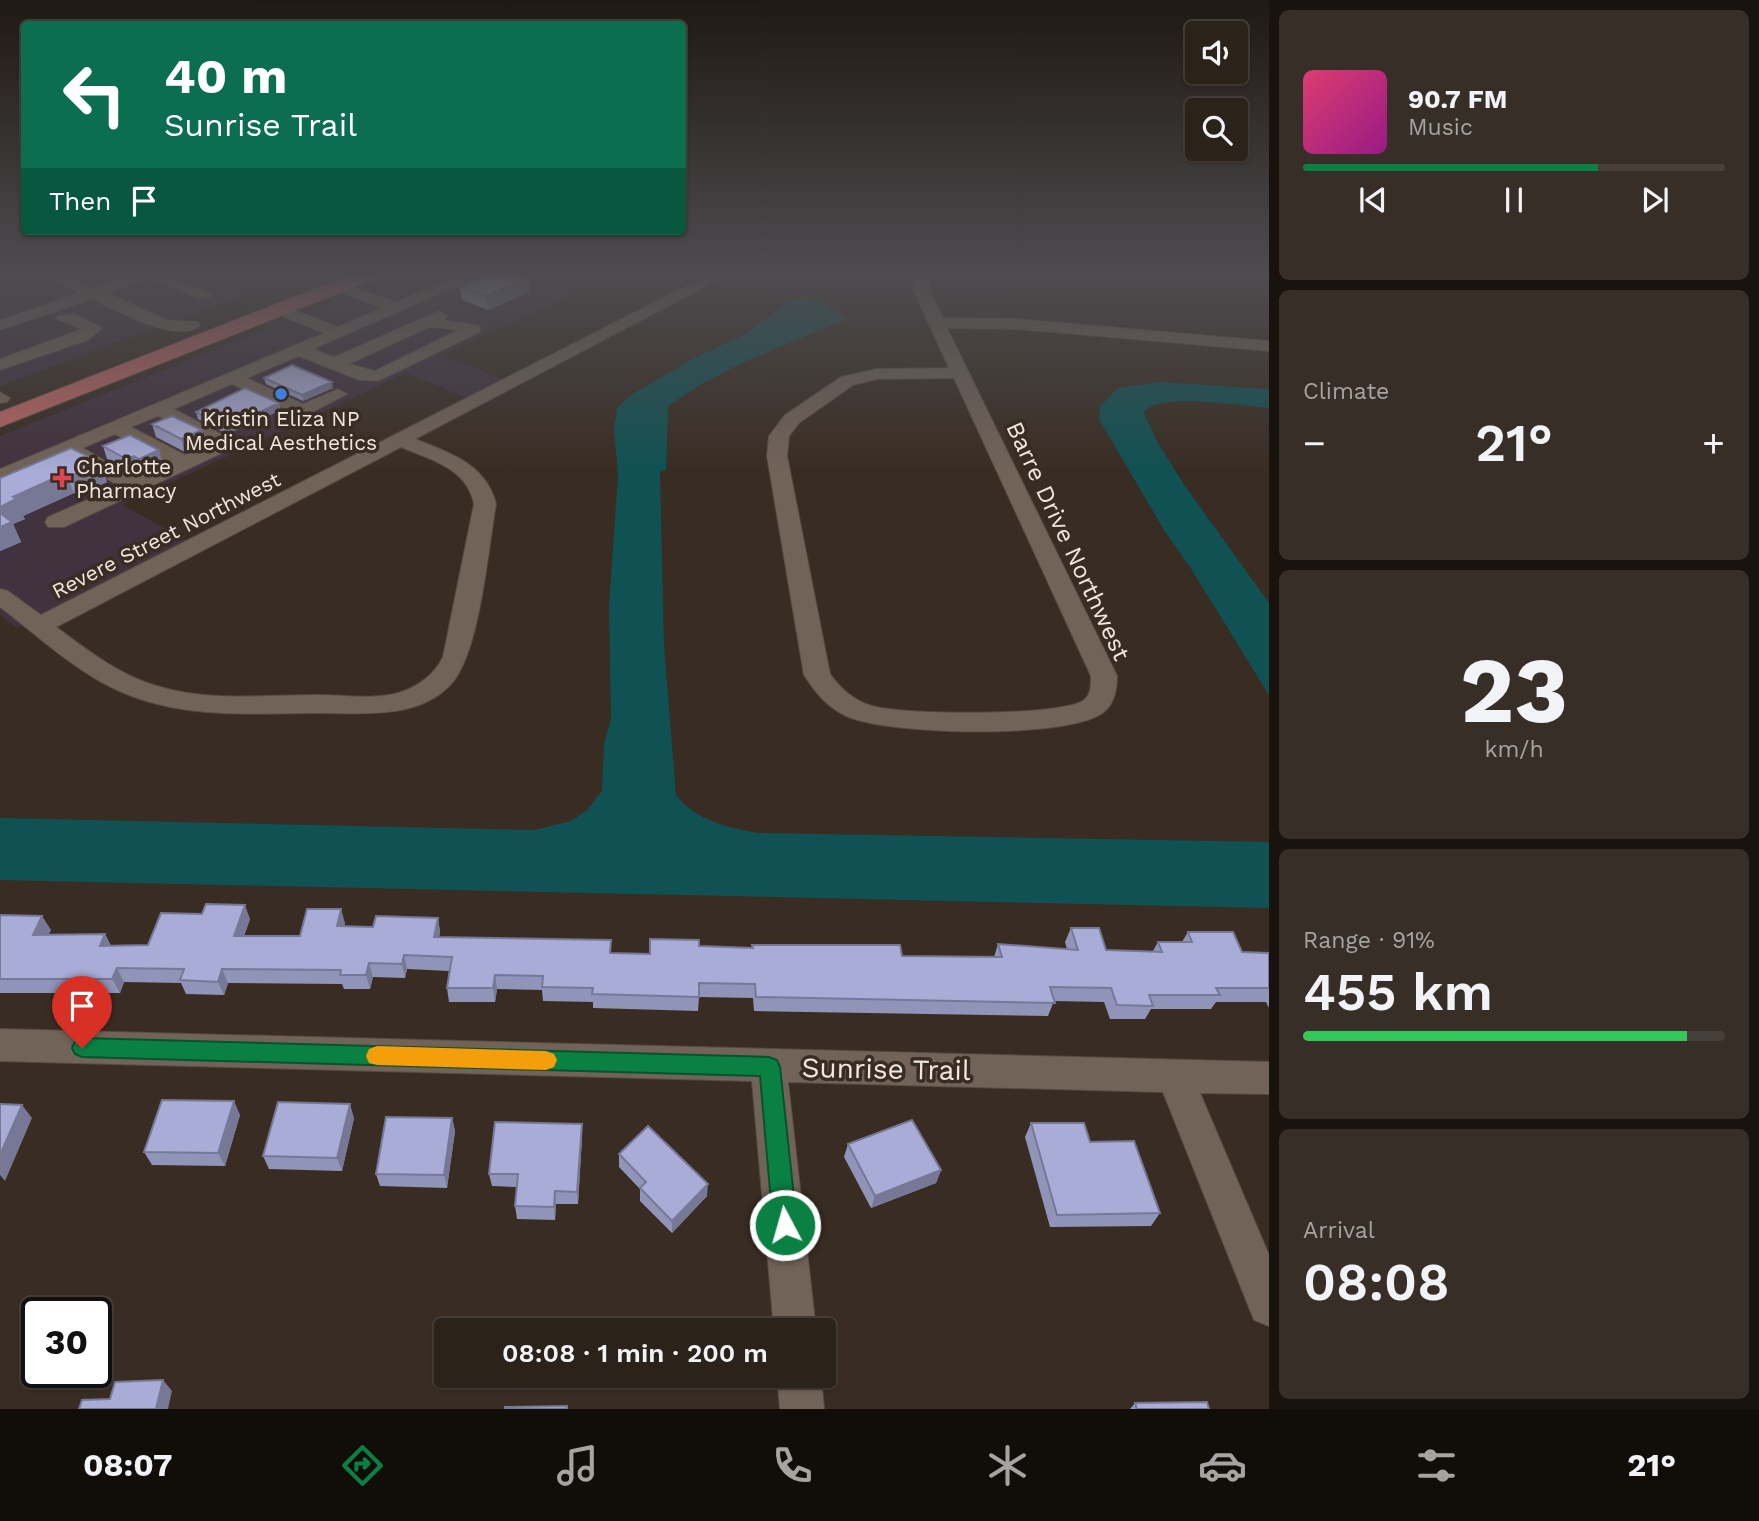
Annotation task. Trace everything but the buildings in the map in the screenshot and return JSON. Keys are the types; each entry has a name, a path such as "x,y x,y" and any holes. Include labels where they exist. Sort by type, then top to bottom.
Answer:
{"main road":[{"path":"0,403 158,339"},
{"path":"155,359 185,339"},
{"path":"0,403 155,359 207,339"}],"street":[{"path":"0,365 74,339"},
{"path":"0,476 325,339"},
{"path":"334,364 390,339"},
{"path":"300,350 365,376 377,376 454,339"},
{"name":"Revere Street Northwest","path":"40,625 596,339"},
{"name":"Barre Drive Northwest","path":"944,339 960,373 1104,676 1104,693 1093,707 1075,716 1050,719 913,719 872,716 846,706 827,692 817,675 777,456 779,436 801,411 847,381 877,374 960,373"},
{"path":"1187,339 1269,346"},
{"path":"233,378 303,411 338,394"},
{"path":"55,522 228,443 159,409"},
{"path":"116,427 185,463"},
{"path":"0,596 125,684 180,700 218,704 380,704 408,699 432,688 449,673 456,657 485,504 484,493 470,473 400,440"},
{"path":"67,447 134,486"},
{"name":"Sunrise Trail","path":"0,1045 1269,1078"},
{"path":"769,1067 794,1318"},
{"path":"1175,1076 1269,1305"},
{"path":"800,1388 802,1409"}],"shaded area":[{"path":"0,339 126,339 0,386"},
{"path":"242,339 477,339 443,355 505,380 467,398 406,373 122,505 188,541 17,628 0,615 0,436"}],"water":[{"path":"737,339 799,339 744,362 698,386 668,406 666,470 660,472 664,647 676,795 684,804 703,817 723,825 757,833 1269,842 1269,908 0,880 0,818 535,830 571,821 587,810 602,791 604,744 611,719 609,607 618,475 614,430 617,408 631,395 694,358"},
{"path":"1159,382 1269,389 1269,408 1182,401 1151,406 1144,413 1158,443 1185,486 1269,603 1269,695 1164,530 1099,419 1100,406 1118,388"}],"slow traffic":[{"path":"377,1056 546,1060"}],"place":[{"name":"Kristin Eliza NP Medical Aesthetics","path":"281,394"},
{"name":"Charlotte Pharmacy","path":"62,478"}],"route":[{"path":"82,1048 769,1067 785,1225"}]}
